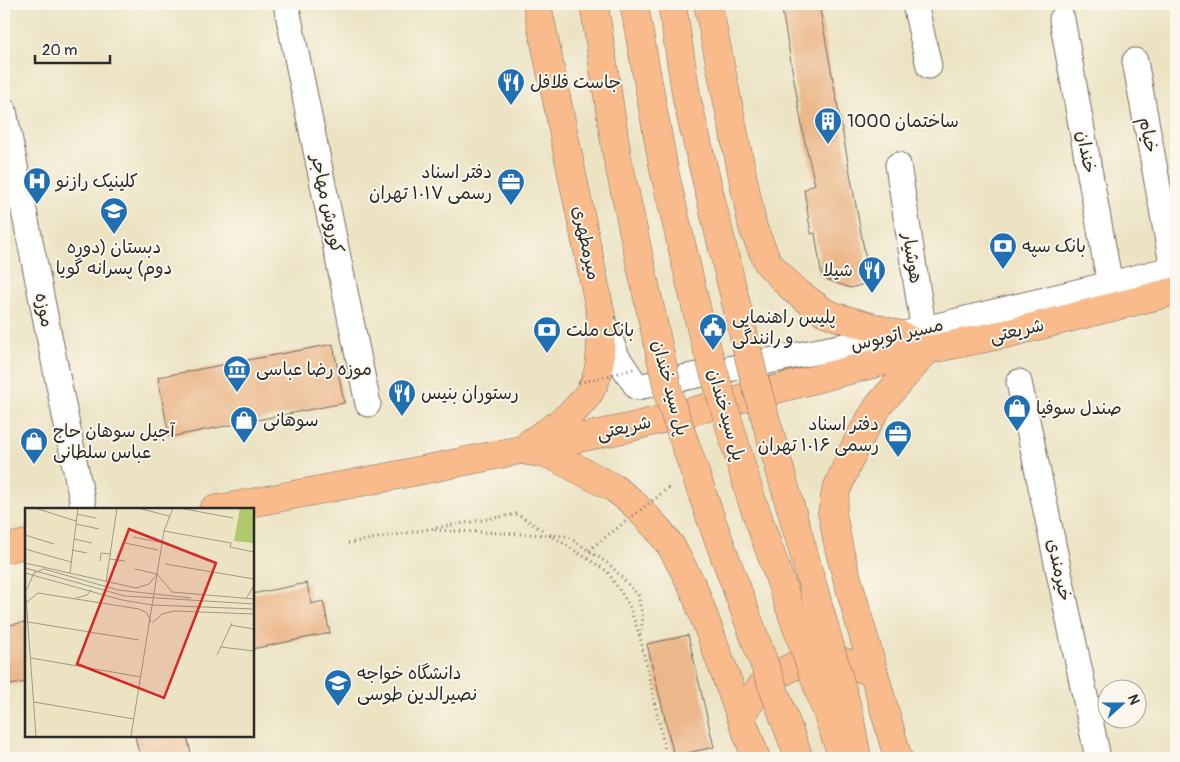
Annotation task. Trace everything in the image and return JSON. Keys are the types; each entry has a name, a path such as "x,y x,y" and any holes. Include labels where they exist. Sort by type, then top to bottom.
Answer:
{"main road":[{"name":"میرمطهری","path":"518,450 557,426 580,404 594,383 598,366 601,315 537,4"},
{"name":"پل سید خندان","path":"594,4 617,156 670,400 712,522 799,758"},
{"name":"پل سیدخندان","path":"634,4 664,170 701,328 750,495 843,758"},
{"path":"672,4 687,100 754,378 849,714 857,758"},
{"path":"708,4 753,228 768,263 794,290 824,312 917,338 853,451 836,491 832,513 840,554 898,758"},
{"name":"شریعتی","path":"224,508 628,428 917,338 1010,333 1113,296 1176,278"},
{"path":"518,450 551,455 601,481 632,502 671,546 693,587 756,758"},
{"path":"4,549 25,544"},
{"path":"741,714 766,680 800,663 838,660 874,673"}],"street":[{"name":"کوروش مهاجر","path":"286,4 368,404"},
{"path":"915,4 930,66"},
{"name":"خندان","path":"1062,18 1113,296"},
{"name":"خیام","path":"1134,61 1176,278"},
{"name":"موزه","path":"4,111 84,508"},
{"name":"هوشیار","path":"898,166 917,338"},
{"name":"مسیر اتوبوس","path":"601,315 617,357 637,387 917,338"},
{"name":"خیرمندی","path":"1019,382 1098,758"}],"path":[{"path":"579,383 643,367"},
{"path":"589,550 674,484"},
{"path":"348,543 517,514 607,571 629,605 640,637 667,758"},
{"path":"427,529 567,536 610,564 638,595 643,618 640,637"}],"building":[{"name":"ساختمان 1000","path":"781,4 819,4 870,282 851,288 822,278 815,233 811,234 804,190 815,184 804,138"},
{"path":"333,344 344,403 169,437 158,377"},
{"path":"307,583 311,604 323,601 330,633 254,649 254,594"},
{"path":"25,622 25,682 4,686 4,626"},
{"path":"688,635 714,747 674,756 647,644"},
{"path":"135,737 187,737 192,758 140,758"}],"place":[{"name":"جاست فلافل","path":"511,106"},
{"name":"ساختمان 1000","path":"828,145"},
{"name":"کلینیک رازنو","path":"37,205"},
{"name":"دفتر اسناد رسمی ۱۰۱۷ تهران","path":"511,206"},
{"name":"دبستان (دوره دوم) پسرانه گویا","path":"114,235"},
{"name":"بانک سپه","path":"1003,270"},
{"name":"شیلا","path":"872,294"},
{"name":"پلیس راهنمایی و رانندگی","path":"713,351"},
{"name":"بانک ملت","path":"547,354"},
{"name":"موزه رضا عباسی","path":"237,393"},
{"name":"رستوران بنیس","path":"402,417"},
{"name":"صندل سوفیا","path":"1017,432"},
{"name":"سوهانى","path":"244,444"},
{"name":"دفتر اسناد رسمی ۱۰۱۶ تهران","path":"898,458"},
{"name":"آجیل سوهان حاج عباس سلطانی","path":"34,465"},
{"name":"دانشگاه خواجه نصیرالدین طوسی","path":"338,707"}]}
